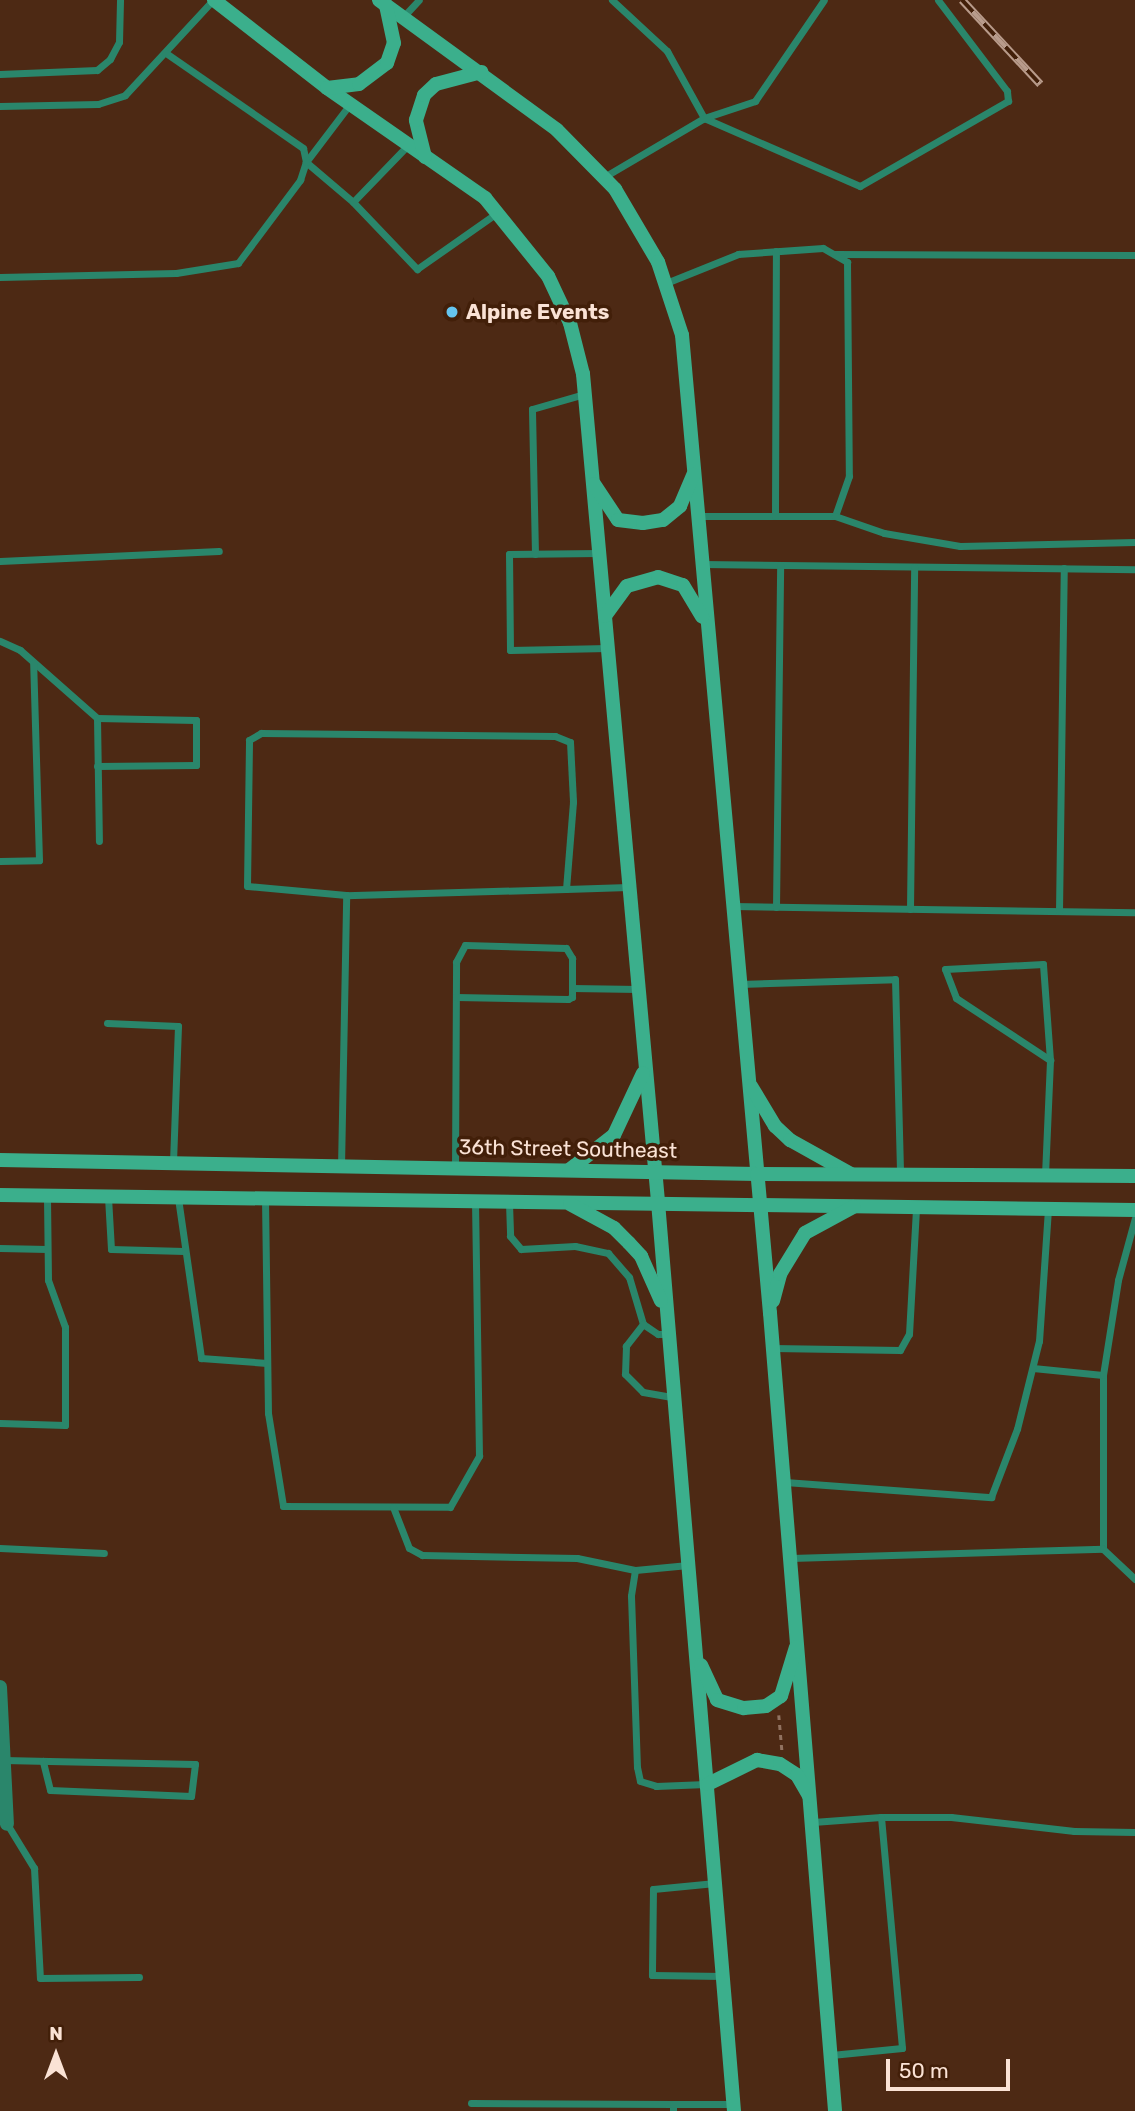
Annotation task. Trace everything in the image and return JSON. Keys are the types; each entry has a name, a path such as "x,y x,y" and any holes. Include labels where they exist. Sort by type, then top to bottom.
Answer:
{"street":[{"path":"214,0 327,88 498,212 548,276 570,323 585,394 594,482 628,887 659,1202 672,1397 708,1784 734,2107"},
{"path":"327,88 359,84 387,63 394,43 382,3"},
{"path":"382,3 481,72 557,130 604,177 637,220 666,283 682,335 695,470 705,622 750,1083 813,1804 835,2111"},
{"path":"425,157 416,120 424,96 436,84 481,72"},
{"path":"594,482 618,520 643,523 663,520 680,506 695,470"},
{"path":"605,616 627,586 658,577 683,585 705,622"},
{"path":"569,1170 593,1155 614,1135 645,1068"},
{"path":"750,1083 775,1126 790,1140 853,1175"},
{"name":"36th Street Southeast","path":"0,1160 757,1174 1135,1176"},
{"path":"0,1195 1135,1210"},
{"path":"569,1204 614,1228 629,1242 641,1256 665,1311"},
{"path":"770,1312 792,1249 805,1233 853,1207"},
{"path":"696,1654 717,1700 744,1708 766,1706 780,1696 798,1639"},
{"path":"0,1687 7,1824"},
{"path":"708,1784 757,1760 780,1764 797,1775 813,1804"}],"lane":[{"path":"0,74 97,70 110,59 119,41 120,0"},
{"path":"0,106 98,104 125,95 214,0"},
{"path":"403,17 419,0"},
{"path":"612,0 667,51 704,118 860,187 1008,101 1007,91 938,0"},
{"path":"604,177 704,118 755,101 824,0"},
{"path":"166,53 287,134 303,148 306,162 353,202 417,269 498,212"},
{"path":"0,277 176,273 238,262 300,180 306,162 350,104"},
{"path":"353,202 408,145"},
{"path":"666,283 738,254 823,248 848,262 849,477 835,516"},
{"path":"775,516 776,251"},
{"path":"833,254 1135,255"},
{"path":"535,554 532,410 585,394"},
{"path":"698,516 835,516 884,533 960,547 1135,542"},
{"path":"0,561 219,551"},
{"path":"600,552 509,554 510,650 608,648"},
{"path":"701,564 1135,569"},
{"path":"776,907 780,565"},
{"path":"910,909 914,567"},
{"path":"1059,911 1064,568"},
{"path":"0,641 20,650 97,718 196,720 196,765 97,766"},
{"path":"0,861 39,860 33,662"},
{"path":"97,718 99,841"},
{"path":"566,889 573,802 570,742 555,736 261,733 249,740 247,886 346,895 566,889 628,887"},
{"path":"341,1168 346,895"},
{"path":"733,906 1135,912"},
{"path":"455,1169 456,962 466,945 566,948 572,958 572,988 568,999 456,997"},
{"path":"1045,1176 1050,1060 1043,964 945,969 956,998 1050,1060"},
{"path":"740,984 895,979 900,1175"},
{"path":"572,988 638,989"},
{"path":"107,1023 178,1026 173,1164"},
{"path":"0,1423 65,1425 65,1328 48,1280 47,1196"},
{"path":"108,1197 111,1249 184,1251"},
{"path":"178,1198 201,1358 267,1363"},
{"path":"265,1199 268,1413 283,1506 450,1507 480,1456 475,1202"},
{"path":"509,1203 510,1236 521,1249 592,1248 620,1264 635,1293 643,1324 658,1334 667,1334"},
{"path":"773,1348 900,1350 909,1334 916,1208"},
{"path":"785,1482 991,1497 1017,1429 1040,1341 1048,1209"},
{"path":"1102,1549 1103,1375 1118,1280 1135,1218"},
{"path":"0,1248 47,1249"},
{"path":"643,1324 626,1346 625,1374 643,1392 672,1397"},
{"path":"1032,1368 1103,1375"},
{"path":"393,1507 409,1548 422,1555 577,1558 635,1570 688,1565"},
{"path":"0,1548 104,1553"},
{"path":"791,1558 1102,1549 1135,1579"},
{"path":"635,1570 631,1595 640,1782 656,1786 708,1784"},
{"path":"3,1760 195,1764 191,1796 50,1790 43,1761"},
{"path":"831,2055 902,2048 881,1817"},
{"path":"813,1822 881,1817 951,1817 1074,1831 1135,1832"},
{"path":"7,1824 34,1868 40,1978 139,1977"},
{"path":"716,1883 653,1889 652,1975 723,1976"},
{"path":"471,2103 734,2107"}],"path":[{"path":"612,1150 637,1150"},
{"path":"778,1709 782,1751"}],"railway":[{"path":"962,0 1040,84"}],"place":[{"name":"Alpine Events","path":"452,312"}]}
